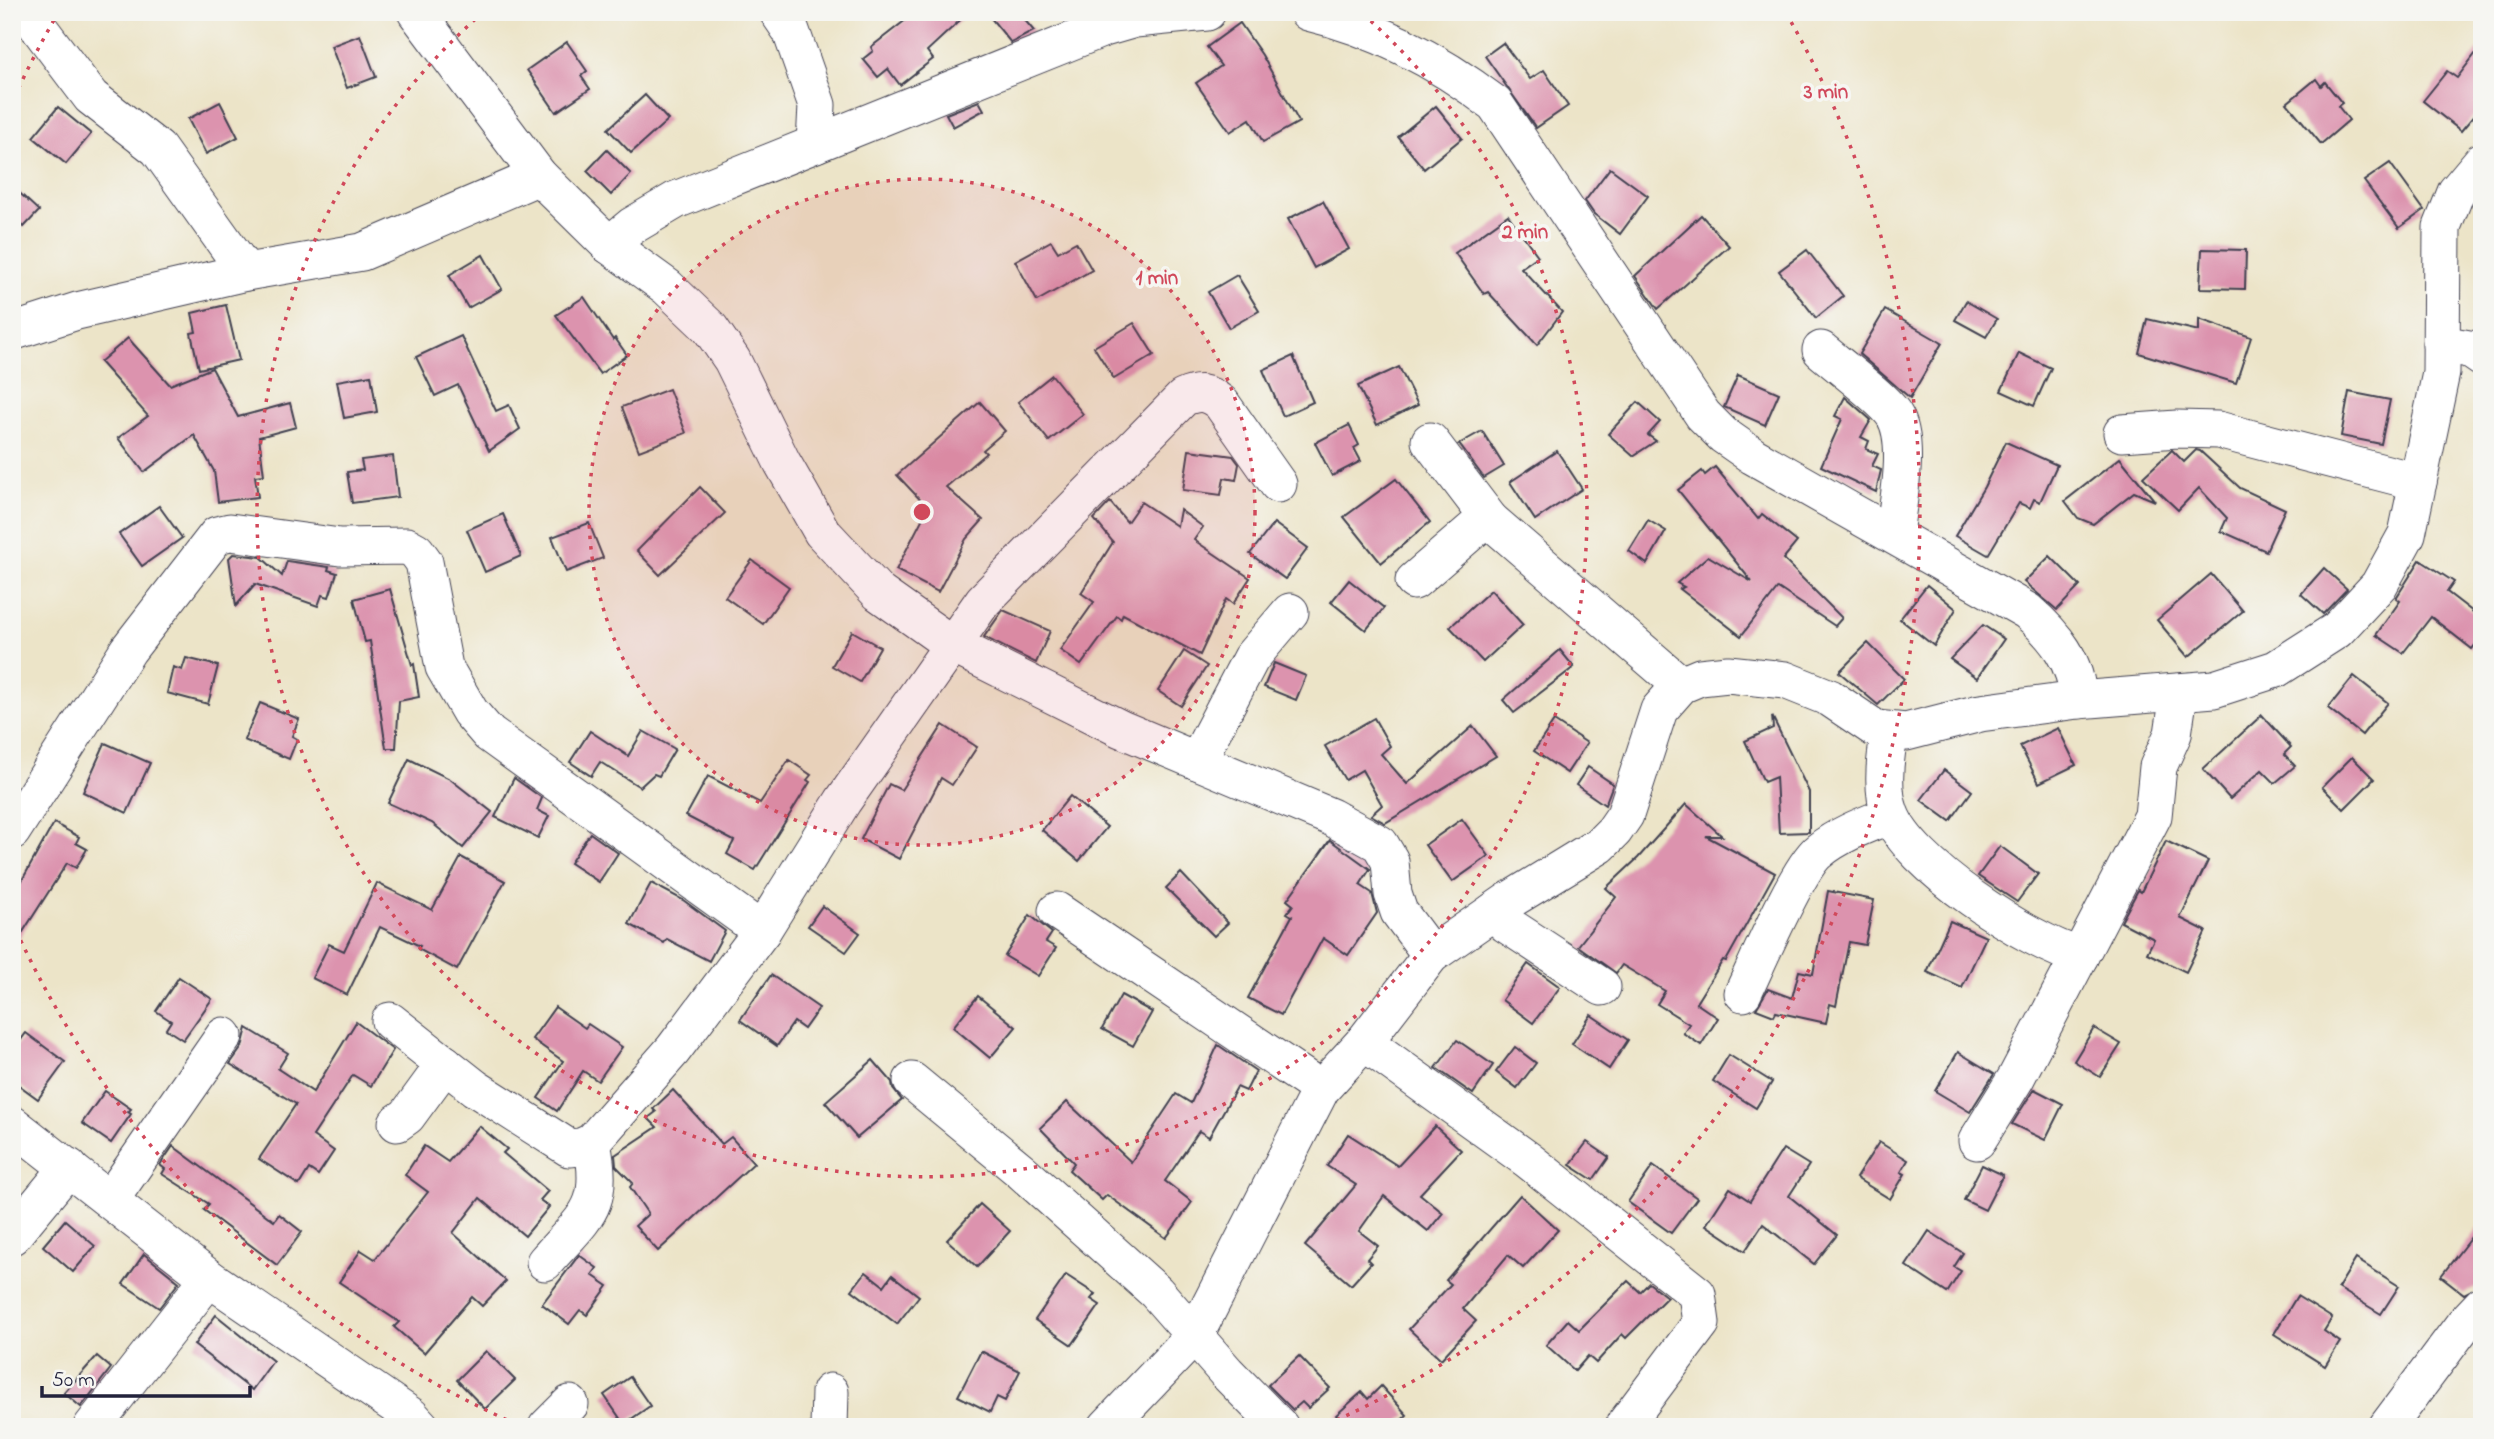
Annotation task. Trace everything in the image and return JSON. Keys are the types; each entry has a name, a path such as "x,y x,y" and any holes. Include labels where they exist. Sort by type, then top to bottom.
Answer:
{"street":[{"path":"27,12 91,97 158,149 246,272"},
{"path":"416,12 539,176 609,245 667,287 710,328 732,360 782,462 822,532 879,593 951,645 1121,729 1331,817 1380,844 1390,861 1393,894 1399,912 1431,955"},
{"path":"778,12 791,31 817,105 815,144"},
{"path":"609,245 648,215 676,200 1104,28 1135,19 1207,12"},
{"path":"1320,14 1384,38 1463,79 1495,104 1703,415 1723,435 1753,456 1894,533 2027,611 2048,628 2073,670 2078,700"},
{"path":"1107,1427 1195,1335 1321,1089 1364,1042 1431,955 1494,911 1600,845 1614,831 1625,815 1659,710 1681,685 1700,677 1728,674 1786,680 1830,698 1865,723 1890,732 1906,732 1980,713 2078,700 2179,694 2214,689 2276,669 2337,630 2379,585 2407,534 2441,373 2442,226 2456,192 2482,161"},
{"path":"12,332 77,311 246,272 362,252 539,176"},
{"path":"2441,344 2469,349 2482,358"},
{"path":"1821,350 1895,415 1900,440 1902,478 1894,533"},
{"path":"390,1021 475,1088 569,1148 582,1147 592,1142 673,1051 762,931 844,801 983,601 1183,398 1196,392 1209,394 1221,402 1278,484"},
{"path":"2122,433 2177,429 2218,430 2418,482"},
{"path":"1430,441 1490,520 1681,685"},
{"path":"1414,581 1481,523 1490,520"},
{"path":"12,831 128,650 217,535 230,532 340,547 407,546 416,551 424,562 444,667 470,712 489,734 762,931"},
{"path":"1197,761 1251,658 1290,612"},
{"path":"1977,1141 2016,1078 2153,816 2158,767 2173,734 2179,694"},
{"path":"1890,732 1885,757 1890,815 1910,844 1957,890 2053,946 2080,956"},
{"path":"1743,993 1788,899 1816,853 1854,829 1890,815"},
{"path":"1057,911 1321,1089"},
{"path":"1494,911 1506,923 1602,987"},
{"path":"110,1200 224,1037"},
{"path":"1364,1042 1528,1160 1698,1294 1701,1323 1623,1427"},
{"path":"397,1123 407,1116 445,1064"},
{"path":"912,1081 1029,1178 1156,1292 1227,1373 1280,1427"},
{"path":"12,1124 209,1278 411,1416 422,1427"},
{"path":"545,1262 587,1215 596,1195 599,1176 592,1142"},
{"path":"12,1236 69,1167"},
{"path":"92,1427 209,1278"},
{"path":"2387,1427 2464,1324 2482,1305"}],"building":[{"path":"916,12 969,12 927,51 933,59 900,85 888,69 878,77 863,59 873,51 871,47"},
{"path":"986,12 1018,12 1034,31 1011,43"},
{"path":"1240,23 1262,55 1299,122 1263,142 1250,119 1230,132 1196,83 1221,66 1207,47"},
{"path":"360,35 376,77 347,88 331,46"},
{"path":"567,42 587,71 581,76 590,89 556,112 527,70"},
{"path":"1503,43 1530,79 1544,70 1568,106 1536,128 1485,56"},
{"path":"2482,45 2482,106 2461,131 2423,101 2447,71 2457,78"},
{"path":"2316,79 2321,86 2325,82 2342,103 2338,106 2349,120 2321,144 2287,103"},
{"path":"645,95 668,120 631,153 608,129"},
{"path":"979,101 984,110 953,127 946,114"},
{"path":"220,102 238,137 206,154 188,119"},
{"path":"1436,106 1462,138 1424,169 1398,137"},
{"path":"58,107 91,134 66,164 33,137"},
{"path":"607,150 631,174 611,195 587,171"},
{"path":"2390,163 2424,210 2399,228 2364,181"},
{"path":"1610,168 1648,196 1620,234 1594,214 1585,201"},
{"path":"12,186 39,211 24,227 12,216"},
{"path":"1323,201 1349,249 1314,268 1288,219"},
{"path":"1508,215 1538,256 1521,268 1562,312 1537,345 1488,292 1484,294 1455,253"},
{"path":"1701,215 1729,246 1658,309 1635,276"},
{"path":"1051,241 1058,252 1076,242 1092,270 1037,301 1015,261"},
{"path":"2202,249 2246,250 2245,289 2200,288"},
{"path":"1807,250 1843,296 1816,318 1779,271"},
{"path":"483,255 502,289 468,308 449,275"},
{"path":"1237,275 1259,311 1229,328 1208,292"},
{"path":"584,297 613,340 615,338 627,355 600,374 556,315"},
{"path":"1966,301 1997,319 1986,337 1955,320"},
{"path":"226,305 239,360 199,369 191,333 196,332 192,313"},
{"path":"1885,310 1942,343 1910,398 1859,354"},
{"path":"2147,319 2199,331 2199,319 2251,337 2236,383 2139,353"},
{"path":"1134,323 1154,355 1114,379 1094,347"},
{"path":"461,336 496,411 509,405 520,429 489,451 458,385 435,396 416,357"},
{"path":"128,338 170,385 212,368 238,417 290,403 296,427 259,437 264,475 255,476 258,497 218,502 214,471 194,435 144,472 118,438 148,416 100,362"},
{"path":"2019,353 2051,368 2034,406 2001,391"},
{"path":"1293,356 1313,402 1283,416 1263,370"},
{"path":"1399,367 1418,405 1377,425 1358,386"},
{"path":"371,375 377,412 344,418 337,381"},
{"path":"1052,375 1083,414 1049,441 1018,402"},
{"path":"1738,375 1779,393 1765,425 1724,407"},
{"path":"669,389 686,433 639,451 622,407"},
{"path":"2349,392 2390,400 2381,444 2341,436"},
{"path":"1845,397 1871,420 1861,437 1869,441 1866,449 1878,454 1872,466 1881,470 1876,492 1821,466 1842,419 1835,416"},
{"path":"980,402 1005,431 983,450 986,453 946,487 983,520 966,539 938,592 896,570 928,508 897,475"},
{"path":"1638,402 1660,422 1648,435 1656,441 1633,456 1608,434"},
{"path":"1349,425 1359,445 1354,448 1361,461 1332,476 1315,443"},
{"path":"1482,431 1504,466 1484,478 1459,444"},
{"path":"2006,442 2057,465 2040,502 2034,499 2030,508 2019,503 1988,555 1955,536 1984,487"},
{"path":"1189,450 1233,456 1239,464 1236,480 1224,478 1221,495 1183,490"},
{"path":"2172,450 2184,462 2196,450 2200,451 2240,488 2285,509 2266,551 2221,531 2227,518 2199,488 2178,510 2143,477"},
{"path":"1557,451 1582,489 1535,520 1510,482"},
{"path":"393,456 398,497 352,503 347,472 363,470 361,460"},
{"path":"2120,458 2155,501 2134,492 2093,524 2078,518 2065,501"},
{"path":"1715,467 1758,519 1762,514 1797,542 1783,559 1842,618 1835,626 1778,588 1741,636 1680,589 1684,587 1677,583 1708,556 1752,582 1678,490 1702,471 1705,475"},
{"path":"1396,479 1430,522 1381,563 1344,517"},
{"path":"700,487 725,513 660,575 637,551"},
{"path":"1110,502 1127,522 1141,502 1177,526 1180,510 1203,527 1194,540 1250,578 1233,604 1226,599 1200,655 1123,614 1121,619 1117,616 1081,665 1060,650 1094,602 1081,593 1113,542 1094,519"},
{"path":"159,506 182,538 142,566 119,534"},
{"path":"503,514 521,556 485,572 467,530"},
{"path":"1648,520 1666,531 1647,564 1629,551"},
{"path":"589,523 603,558 566,572 552,537"},
{"path":"1274,523 1308,548 1285,579 1250,554"},
{"path":"233,554 261,557 282,576 287,561 329,567 328,570 337,573 329,597 322,595 318,606 255,584 236,606 229,558"},
{"path":"2050,556 2080,586 2057,610 2024,582"},
{"path":"752,560 789,587 763,624 725,597"},
{"path":"2420,560 2454,582 2447,592 2482,619 2482,636 2472,649 2431,617 2403,653 2376,635 2400,601 2396,598"},
{"path":"2324,568 2347,589 2323,614 2301,594"},
{"path":"2211,574 2243,611 2188,657 2157,620"},
{"path":"1349,580 1384,608 1366,630 1331,602"},
{"path":"1927,585 1956,609 1934,646 1900,619"},
{"path":"390,589 412,665 414,664 419,697 399,701 396,748 386,748 370,641 365,642 354,599"},
{"path":"1491,590 1523,625 1483,662 1450,627"},
{"path":"1003,610 1050,631 1036,663 984,637"},
{"path":"1983,625 2004,639 1977,678 1950,659"},
{"path":"852,631 880,647 860,682 832,666"},
{"path":"1868,643 1904,679 1878,705 1839,672"},
{"path":"1560,650 1574,667 1514,713 1503,700"},
{"path":"1184,651 1207,666 1181,706 1158,691"},
{"path":"186,658 218,666 208,704 167,693 173,667 182,670"},
{"path":"1274,663 1306,676 1296,700 1264,687"},
{"path":"2354,676 2388,703 2362,735 2328,708"},
{"path":"260,703 299,719 292,736 297,739 289,759 244,740"},
{"path":"2262,715 2291,747 2284,754 2295,766 2275,783 2262,770 2230,799 2203,769"},
{"path":"1772,716 1809,792 1809,832 1779,833 1776,777 1764,782 1745,741 1773,728"},
{"path":"1374,718 1390,746 1381,754 1407,784 1473,726 1496,756 1385,823 1371,815 1382,805 1362,770 1345,780 1325,746"},
{"path":"1554,721 1587,743 1567,773 1534,751"},
{"path":"943,725 977,747 952,785 941,778 899,859 861,839 889,784 901,790"},
{"path":"2058,728 2076,765 2039,783 2020,746"},
{"path":"590,731 628,756 643,731 675,749 659,776 654,774 640,787 600,762 591,776 570,762"},
{"path":"105,743 150,763 127,813 83,792"},
{"path":"2352,757 2374,779 2344,809 2322,787"},
{"path":"409,759 450,779 492,812 463,848 432,823 388,803"},
{"path":"789,760 811,775 807,780 810,782 755,870 727,854 734,841 686,816 708,776 760,803"},
{"path":"1588,767 1613,784 1605,805 1576,785"},
{"path":"1944,770 1972,791 1950,821 1921,800"},
{"path":"514,778 542,798 537,810 549,816 538,838 495,817"},
{"path":"1070,796 1107,827 1079,861 1042,830"},
{"path":"1686,804 1722,836 1706,836 1775,873 1726,961 1723,960 1696,1003 1718,1018 1701,1045 1683,1033 1689,1024 1657,1004 1665,991 1622,965 1616,973 1578,946 1616,897 1606,888 1638,858"},
{"path":"1462,819 1489,856 1452,882 1425,845"},
{"path":"54,823 79,837 76,843 87,849 76,868 67,863 12,949 12,876 21,882"},
{"path":"590,833 618,853 599,882 570,863"},
{"path":"1330,840 1370,869 1360,885 1372,893 1377,913 1348,955 1323,938 1281,1015 1248,998 1292,916 1287,913 1293,905 1287,900"},
{"path":"2166,841 2208,861 2180,918 2206,931 2186,972 2147,953 2154,939 2121,922 2138,890 2141,892"},
{"path":"2000,846 2038,874 2017,902 1978,876"},
{"path":"461,857 505,881 457,970 418,949 420,946 380,927 347,995 312,978 329,944 344,951 377,883 432,910"},
{"path":"1181,873 1228,923 1214,936 1166,888"},
{"path":"651,883 683,900 725,931 709,961 667,939 664,943 629,924"},
{"path":"1828,891 1874,900 1865,945 1849,942 1836,1006 1830,1004 1826,1023 1776,1012 1774,1016 1756,1009 1768,989 1792,998 1799,971 1813,974"},
{"path":"822,906 860,933 846,952 808,926"},
{"path":"1030,915 1052,933 1046,942 1056,948 1038,976 1005,956"},
{"path":"1950,921 1986,937 1962,988 1927,972"},
{"path":"1528,964 1560,987 1533,1023 1502,1000"},
{"path":"771,975 819,1008 804,1029 794,1022 777,1046 740,1020"},
{"path":"179,977 212,999 183,1040 166,1029 171,1021 156,1011"},
{"path":"1121,995 1152,1012 1133,1046 1102,1029"},
{"path":"978,996 1016,1027 990,1058 953,1027"},
{"path":"555,1007 585,1028 588,1024 622,1047 598,1081 583,1071 557,1111 538,1098 563,1061 532,1039"},
{"path":"1591,1015 1628,1040 1609,1069 1572,1044"},
{"path":"356,1022 393,1050 371,1086 353,1075 313,1136 334,1151 318,1175 309,1169 299,1185 259,1159 296,1104 230,1064 242,1047 247,1028 288,1053 278,1069 313,1092"},
{"path":"2094,1028 2121,1044 2100,1077 2074,1061"},
{"path":"26,1033 65,1062 38,1099 12,1080 12,1052"},
{"path":"1457,1040 1493,1065 1473,1094 1436,1068"},
{"path":"1218,1045 1256,1071 1246,1091 1237,1087 1209,1137 1199,1131 1165,1181 1192,1202 1166,1238 1107,1195 1102,1200 1069,1170 1074,1163 1040,1128 1067,1102 1131,1162 1176,1094 1191,1103"},
{"path":"1515,1047 1536,1063 1517,1088 1496,1072"},
{"path":"1958,1052 1994,1074 1970,1112 1935,1091"},
{"path":"1729,1055 1772,1082 1756,1108 1713,1081"},
{"path":"873,1060 892,1082 893,1089 902,1100 857,1138 825,1102"},
{"path":"2034,1089 2063,1104 2045,1140 2012,1124"},
{"path":"673,1090 722,1144 731,1137 754,1163 658,1251 635,1226 648,1214 630,1187 633,1183 616,1166 615,1155 657,1127 648,1118 656,1112 653,1109"},
{"path":"105,1091 131,1109 128,1112 131,1114 111,1143 82,1123"},
{"path":"479,1126 507,1149 503,1153 548,1191 540,1200 549,1207 525,1236 480,1198 453,1233 506,1281 482,1306 472,1297 424,1353 394,1327 399,1322 339,1282 361,1250 375,1259 428,1192 405,1175 424,1146 448,1162"},
{"path":"1435,1126 1461,1150 1420,1194 1443,1213 1428,1231 1384,1196 1359,1231 1378,1246 1367,1259 1371,1263 1351,1285 1305,1246 1356,1185 1327,1166 1348,1134 1398,1166"},
{"path":"1587,1142 1609,1157 1593,1180 1570,1165"},
{"path":"1879,1142 1908,1160 1901,1172 1905,1174 1890,1199 1856,1178"},
{"path":"173,1146 274,1221 279,1214 302,1232 277,1265 204,1210 209,1204 162,1174 165,1169 160,1165"},
{"path":"1783,1149 1809,1165 1789,1196 1837,1235 1814,1264 1763,1224 1745,1251 1706,1225 1730,1188 1750,1201"},
{"path":"1982,1165 2003,1175 1985,1210 1964,1200"},
{"path":"1653,1166 1697,1198 1671,1233 1628,1202"},
{"path":"1520,1195 1558,1230 1523,1268 1508,1255 1463,1309 1476,1321 1441,1359 1409,1329 1451,1284 1446,1280"},
{"path":"980,1204 1010,1231 977,1267 947,1240"},
{"path":"65,1220 95,1246 73,1272 43,1246"},
{"path":"2482,1223 2482,1285 2464,1294 2441,1276"},
{"path":"1929,1231 1963,1253 1954,1267 1961,1271 1947,1293 1906,1266"},
{"path":"144,1254 179,1282 159,1308 123,1284"},
{"path":"579,1255 597,1268 592,1275 608,1286 587,1315 580,1310 569,1324 542,1304"},
{"path":"2356,1259 2399,1286 2381,1314 2338,1288"},
{"path":"866,1272 884,1286 892,1275 919,1296 897,1324 852,1290"},
{"path":"1066,1275 1095,1294 1091,1299 1100,1305 1072,1345 1035,1320"},
{"path":"1628,1281 1640,1292 1649,1283 1667,1297 1626,1338 1622,1334 1596,1363 1588,1356 1575,1371 1546,1345 1568,1320 1579,1330"},
{"path":"2297,1296 2332,1318 2324,1331 2340,1342 2325,1366 2274,1334"},
{"path":"216,1315 273,1361 252,1390 194,1345"},
{"path":"486,1351 515,1380 485,1409 457,1380"},
{"path":"981,1351 1020,1371 1005,1401 997,1397 990,1412 958,1396"},
{"path":"97,1356 111,1368 81,1407 64,1393"},
{"path":"1299,1356 1330,1388 1308,1408 1302,1402 1293,1410 1268,1385"},
{"path":"630,1377 650,1406 624,1424 604,1395"},
{"path":"1381,1386 1407,1415 1394,1427 1346,1427 1336,1415 1362,1392 1368,1399"}]}
